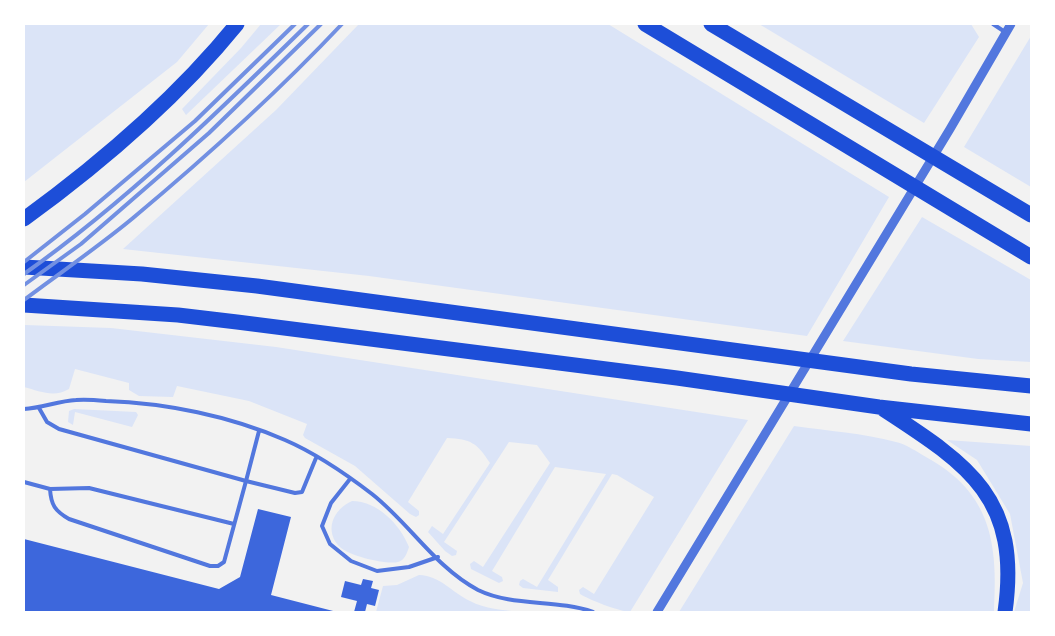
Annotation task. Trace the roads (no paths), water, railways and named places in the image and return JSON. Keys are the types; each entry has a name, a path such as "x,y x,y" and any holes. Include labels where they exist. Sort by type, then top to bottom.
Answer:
{"highway":[{"path":"24,219 101,158 149,116 237,24"},
{"path":"645,24 1030,256"},
{"path":"711,24 1031,215"},
{"path":"24,266 142,274 267,287 911,374 1031,386"},
{"path":"24,305 237,322 677,378 879,407 1031,424"},
{"path":"879,407 942,448 972,476 985,492 996,511 1003,530 1007,553 1008,574 1005,612"}],"street":[{"path":"657,612 1011,24"}],"lane":[{"path":"993,24 1006,32"},
{"path":"24,409 39,408 76,400 146,402 235,422 286,440 350,479 398,517 464,582 481,591 502,597 574,607 592,612"},
{"path":"39,408 47,422 59,429 295,493 302,492 316,458"},
{"path":"50,489 51,504 58,513 69,519 210,566 218,566 224,562 259,431"},
{"path":"350,479 331,502 322,526 330,544 351,561 377,571 409,567 438,557"},
{"path":"24,482 50,489 89,488 234,524"}],"railway":[{"path":"24,262 85,214 195,121 295,24"},
{"path":"24,274 99,217 171,155 308,24"},
{"path":"24,285 81,244 209,133 321,24"},
{"path":"24,300 120,229 187,172 267,100 342,24"}]}
